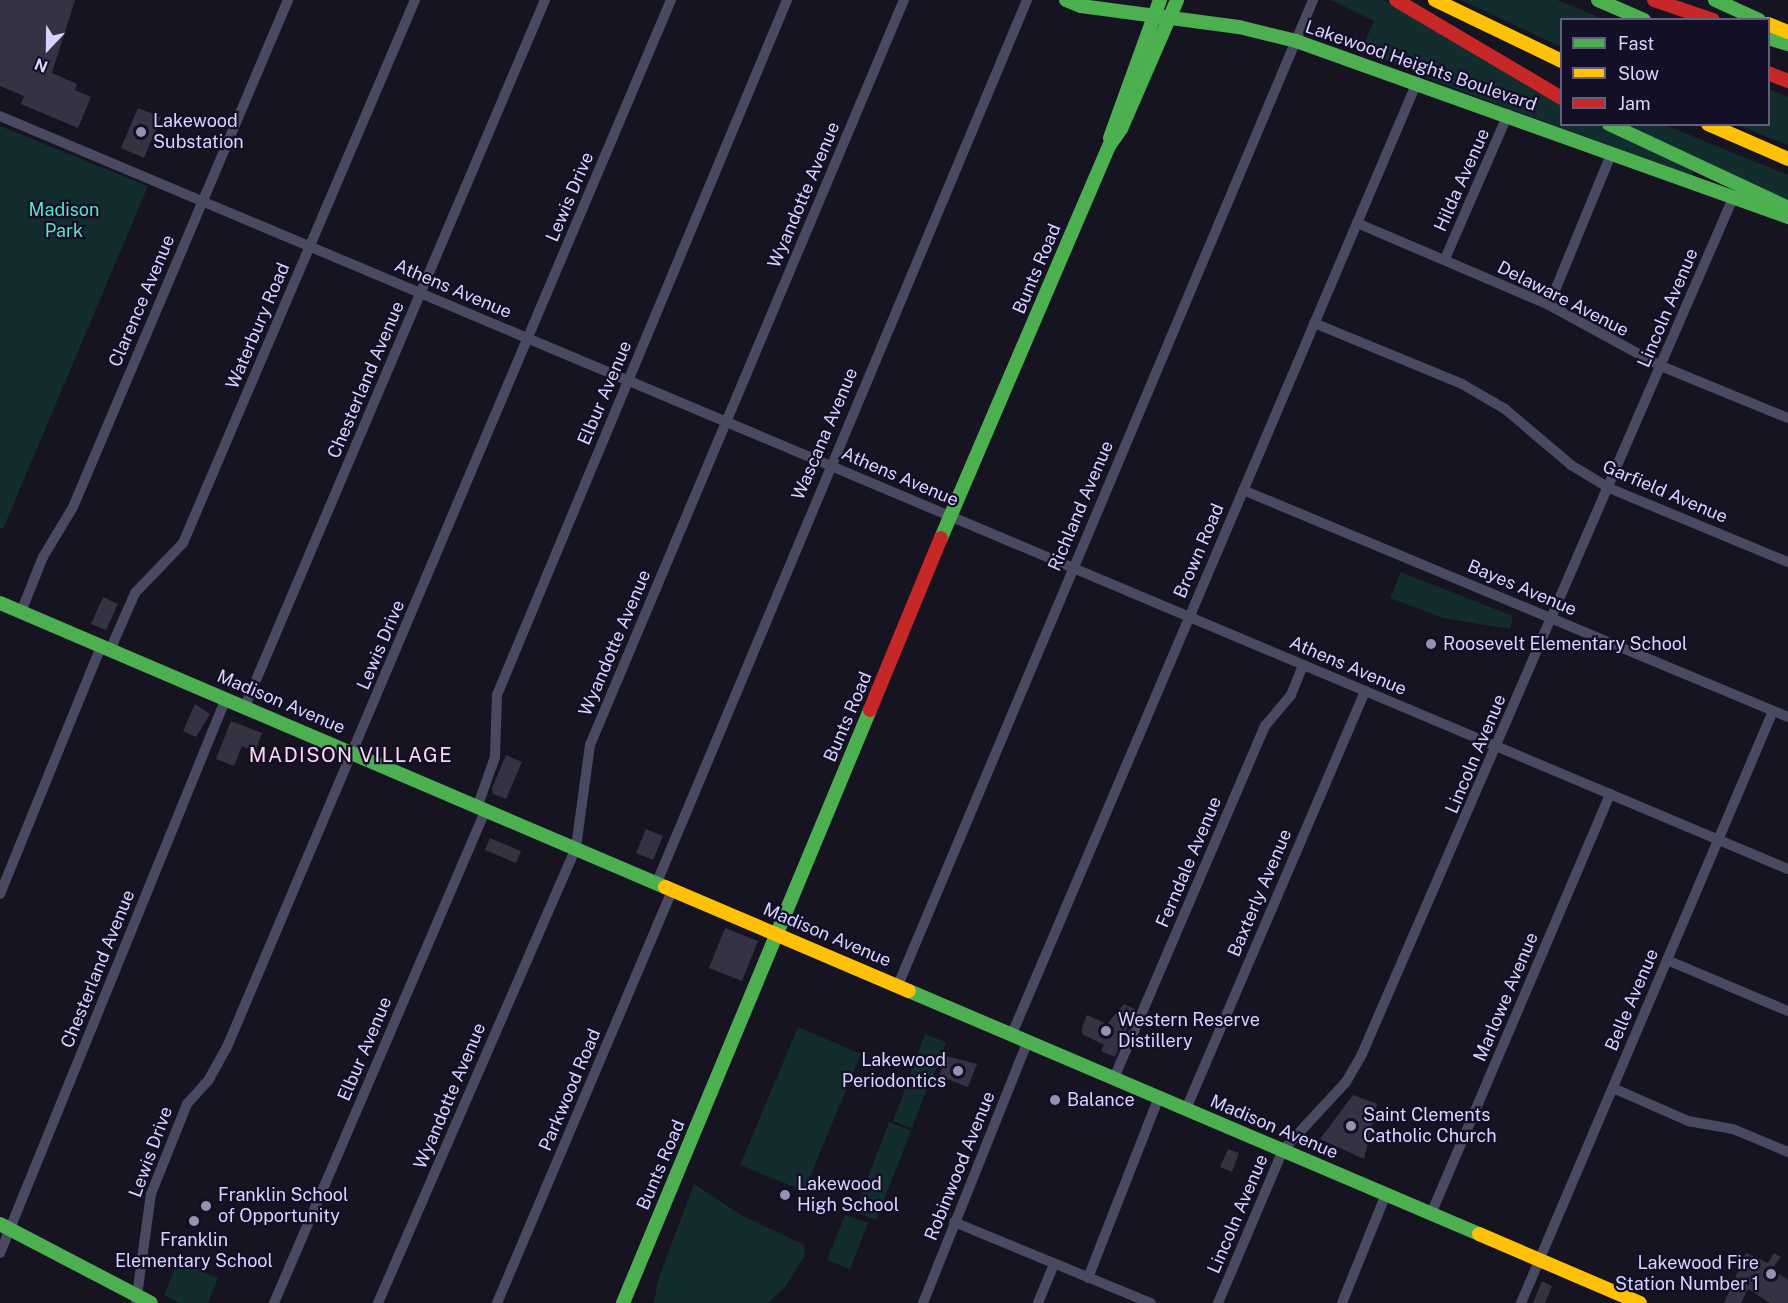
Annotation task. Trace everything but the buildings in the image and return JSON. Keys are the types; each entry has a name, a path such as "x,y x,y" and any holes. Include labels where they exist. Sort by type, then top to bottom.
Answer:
{"main road":[{"name":"Lakewood Heights Boulevard","path":"1066,0 1296,41 1508,114 1788,217"},
{"name":"Bunts Road","path":"623,1303 951,516 1109,146 1160,0"},
{"name":"Bunts Road","path":"1109,146 1121,129 1177,0"},
{"path":"1396,0 1560,97"},
{"path":"1435,0 1560,60"},
{"path":"1598,0 1639,18"},
{"path":"1654,0 1707,18"},
{"path":"1714,0 1738,5 1756,18"},
{"path":"1770,25 1788,32"},
{"path":"1770,39 1788,44"},
{"path":"1770,74 1788,81"},
{"path":"1613,126 1788,208"},
{"path":"1713,126 1788,159"},
{"name":"Madison Avenue","path":"0,603 1640,1303"},
{"path":"5,1226 136,1299 151,1303"}],"street":[{"name":"Clarence Avenue","path":"21,612 43,557 73,507 288,0"},
{"name":"Waterbury Road","path":"0,894 106,648 135,593 183,543 415,0"},
{"name":"Chesterland Avenue","path":"245,706 545,0"},
{"name":"Lewis Drive","path":"136,1299 150,1194 187,1104 208,1081 227,1047 671,0"},
{"name":"Elbur Avenue","path":"274,1303 482,807 495,757 497,695 787,0"},
{"name":"Wyandotte Avenue","path":"378,1303 576,847 590,745 904,0"},
{"name":"Wascana Avenue","path":"657,882 830,465 1028,0"},
{"name":"Richland Avenue","path":"898,985 1313,0"},
{"name":"Brown Road","path":"1012,1034 1417,82"},
{"name":"Hilda Avenue","path":"1445,259 1508,114"},
{"name":"Athens Avenue","path":"0,116 1788,869"},
{"path":"1549,305 1612,152"},
{"name":"Lincoln Avenue","path":"1218,1303 1283,1150 1339,1090 1362,1054 1733,198"},
{"name":"Delaware Avenue","path":"1357,223 1549,305 1661,366 1788,418"},
{"name":"Garfield Avenue","path":"1314,323 1462,384 1505,409 1571,465 1609,488 1788,562"},
{"name":"Bayes Avenue","path":"1243,490 1788,717"},
{"name":"Ferndale Avenue","path":"1114,1078 1265,726 1291,694 1303,665"},
{"name":"Baxterly Avenue","path":"1186,1109 1365,691"},
{"name":"Chesterland Avenue","path":"0,1253 5,1226 226,698"},
{"name":"Belle Avenue","path":"1521,1303 1773,711"},
{"name":"Marlowe Avenue","path":"1431,1214 1610,794"},
{"name":"Parkwood Road","path":"497,1303 673,889"},
{"path":"1667,960 1788,1011"},
{"name":"Robinwood Avenue","path":"923,1303 1028,1041"},
{"path":"1613,1088 1688,1121 1733,1129 1788,1152"},
{"path":"1088,1278 1159,1097"},
{"path":"1342,1303 1386,1194"},
{"path":"954,1222 1151,1303"},
{"path":"1038,1303 1054,1264"},
{"path":"1116,1303 1121,1291"}],"green space":[{"path":"1331,0 1383,0 1560,103 1560,126 1601,126 1694,172 1693,176 1426,78 1419,69 1360,53 1374,21"},
{"path":"1461,0 1557,0 1602,18 1560,18 1560,47"},
{"path":"1770,89 1788,97 1788,145 1740,126 1770,126"},
{"name":"Madison Park","path":"0,126 148,186 3,529 0,528"},
{"path":"1621,126 1667,126 1788,175 1788,202"},
{"path":"1401,572 1513,616 1510,629 1443,618 1390,598"},
{"path":"798,1027 861,1054 804,1191 740,1165"},
{"path":"925,1034 946,1042 930,1085 909,1077"},
{"path":"909,1079 928,1086 912,1128 893,1121"},
{"path":"889,1122 911,1131 876,1220 855,1212"},
{"path":"694,1184 741,1215 804,1245 805,1255 785,1287 768,1303 654,1303 658,1280"},
{"path":"845,1215 868,1223 850,1269 827,1260"},
{"path":"181,1255 201,1263 199,1270 218,1278 208,1303 180,1303 164,1295"}],"traffic: fast":[{"path":"1066,0 1081,6 1239,27 1296,41 1788,217"},
{"path":"1110,138 1160,0"},
{"path":"941,538 1109,146 1121,129 1177,0"},
{"path":"1598,0 1639,18"},
{"path":"1715,0 1755,18"},
{"path":"1770,39 1788,44"},
{"path":"1613,126 1788,208"},
{"path":"0,603 665,887"},
{"path":"623,1303 870,710"},
{"path":"909,991 1479,1234"},
{"path":"0,1224 151,1303"}],"traffic: slow":[{"path":"1435,0 1560,60"},
{"path":"1770,25 1788,32"},
{"path":"1713,126 1788,159"},
{"path":"665,887 909,991"},
{"path":"1479,1234 1640,1303"}],"traffic: jam":[{"path":"1396,0 1560,97"},
{"path":"1654,0 1707,18"},
{"path":"1770,74 1788,81"},
{"path":"870,710 941,538"}],"place":[{"name":"Lakewood Substation","path":"141,132"},
{"name":"Roosevelt Elementary School","path":"1431,644"},
{"name":"Western Reserve Distillery","path":"1106,1031"},
{"name":"Lakewood Periodontics","path":"958,1071"},
{"name":"Balance","path":"1055,1100"},
{"name":"Saint Clements Catholic Church","path":"1351,1126"},
{"name":"Lakewood High School","path":"785,1195"},
{"name":"Franklin School of Opportunity","path":"206,1206"},
{"name":"Franklin Elementary School","path":"194,1221"},
{"name":"Lakewood Fire Station Number 1","path":"1771,1274"}],"district":[{"name":"MADISON VILLAGE","path":"351,755"}]}
